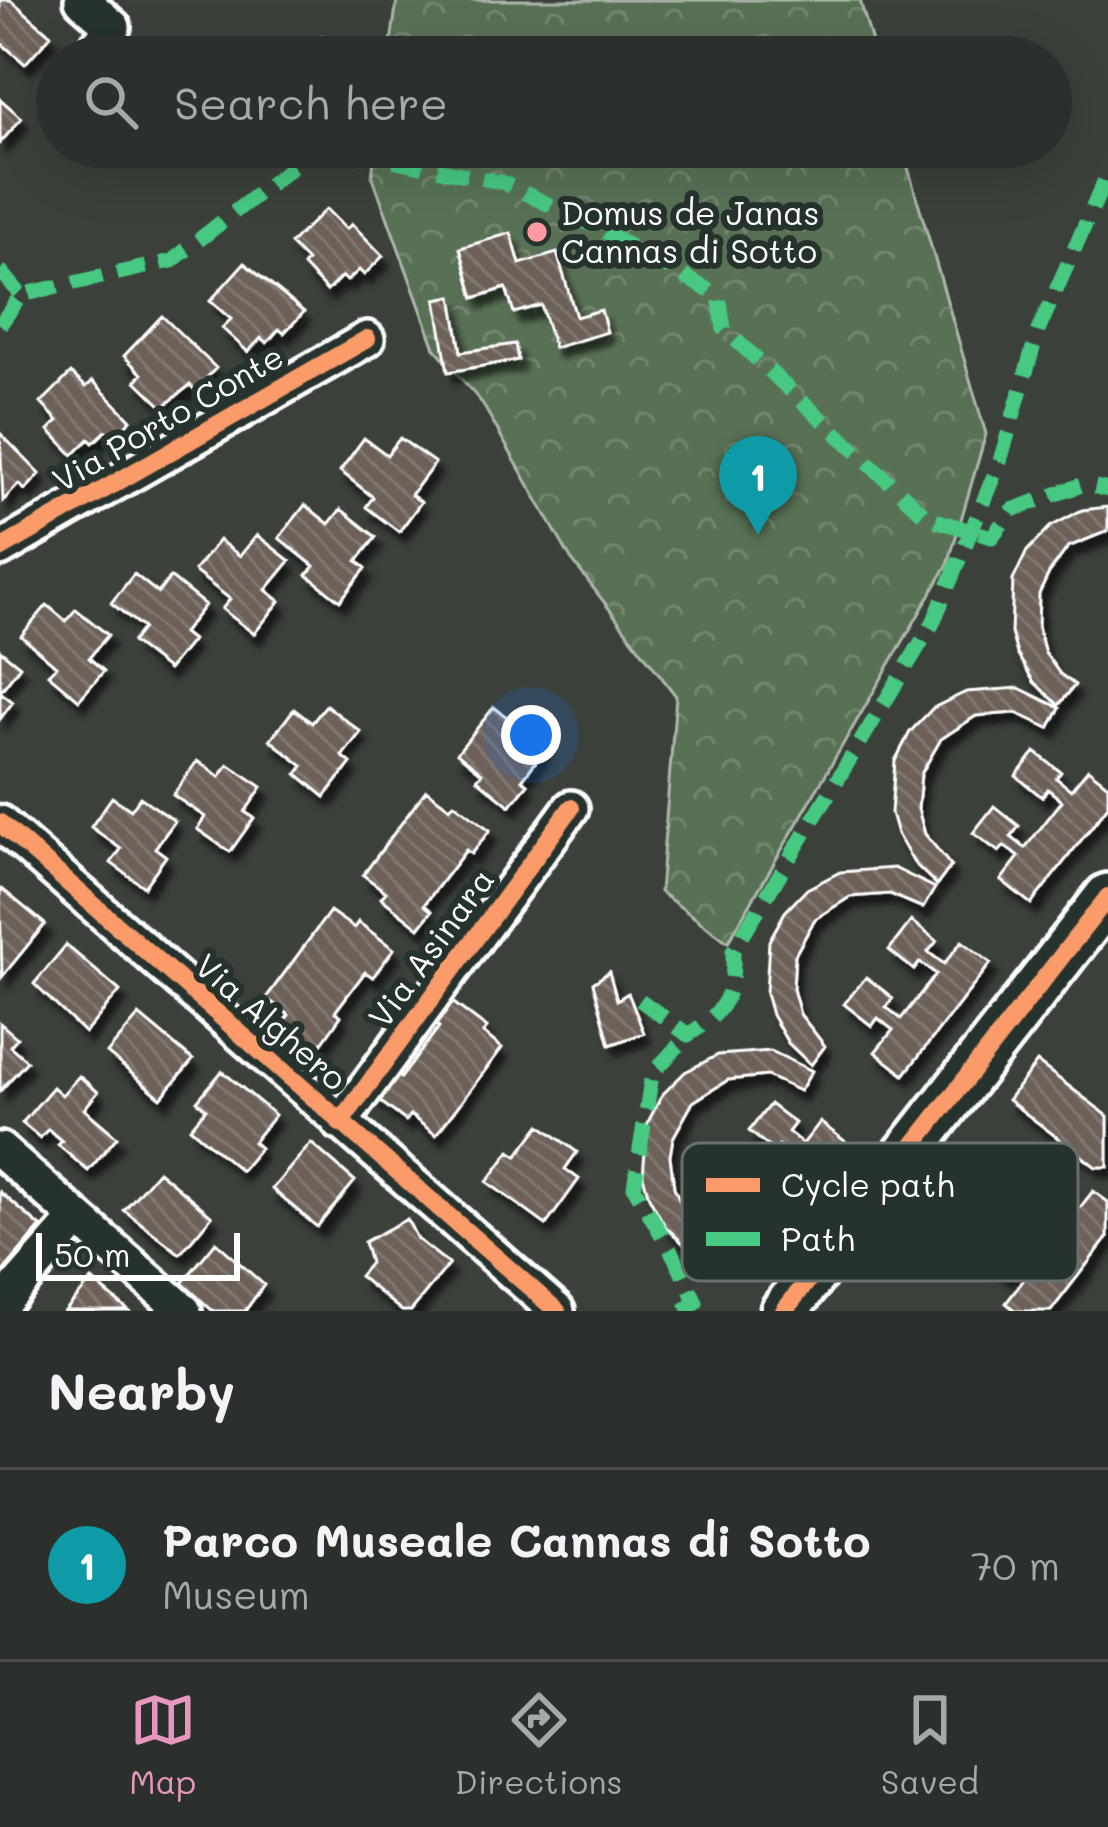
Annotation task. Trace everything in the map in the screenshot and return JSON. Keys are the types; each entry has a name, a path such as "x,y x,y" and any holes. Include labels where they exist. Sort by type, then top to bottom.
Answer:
{"street":[{"path":"82,0 113,28 106,36"},
{"name":"Via Porto Conte","path":"0,549 367,339"},
{"name":"Via Asinara","path":"340,1123 571,808"},
{"name":"Via Alghero","path":"3,832 557,1311"},
{"path":"915,1143 1108,897"},
{"path":"0,1150 184,1311"},
{"path":"0,1306 78,1218"},
{"path":"784,1311 807,1281"}],"green space":[{"path":"397,0 860,0 870,36 392,36"},
{"path":"373,168 908,168 986,434 948,564 728,942 660,892 676,696 571,559 482,403 435,348"}],"building":[{"path":"0,0 11,0 51,35 36,36 36,52 25,64 0,42"},
{"path":"0,99 22,118 0,143"},
{"path":"326,209 346,229 352,224 383,256 364,275 359,270 347,281 342,276 327,291 290,244"},
{"path":"511,233 520,264 557,253 576,317 601,310 607,332 554,348 541,305 514,313 506,288 474,298 460,248"},
{"path":"244,263 304,312 284,333 279,329 267,343 261,338 248,352 222,328 231,319 210,301"},
{"path":"452,296 461,352 515,344 518,360 448,372 436,299"},
{"path":"162,316 216,368 195,390 190,385 163,407 136,381 142,374 124,356"},
{"path":"71,373 86,387 93,381 131,420 113,438 106,431 73,455 49,430 58,421 41,403"},
{"path":"0,433 40,474 25,490 19,484 3,501"},
{"path":"364,438 387,455 400,438 435,463 411,495 421,502 399,532 366,507 373,497 340,471"},
{"path":"305,505 329,524 341,509 376,537 357,561 366,568 340,601 307,575 314,566 279,538"},
{"path":"1108,507 1108,531 1068,547 1039,594 1038,628 1045,653 1075,685 1059,705 1034,682 1017,654 1011,633 1013,580 1027,551 1050,527 1082,510"},
{"path":"257,535 290,561 266,590 280,601 254,634 222,609 230,599 194,571 219,540 240,556"},
{"path":"134,574 158,593 170,577 205,605 183,633 192,640 168,670 132,642 143,628 111,603"},
{"path":"47,605 66,621 76,609 108,635 89,658 104,671 79,700 48,674 56,666 21,636"},
{"path":"0,650 20,666 0,692"},
{"path":"1019,688 1060,708 1049,728 1016,713 976,716 941,739 921,774 918,809 925,834 951,866 937,885 914,863 897,834 891,813 895,761 910,732 933,708 966,692"},
{"path":"0,692 13,702 0,719"},
{"path":"326,705 361,732 342,756 351,763 325,797 297,774 303,766 270,740 294,709 312,723"},
{"path":"494,707 546,748 522,780 528,784 510,806 477,779 482,773 457,753"},
{"path":"1035,752 1061,772 1056,778 1071,790 1088,769 1108,785 1108,806 1031,904 1001,880 1019,857 1004,846 999,852 973,833 994,806 1019,826 1011,837 1025,848 1062,801 1048,789 1042,797 1016,776"},
{"path":"197,761 220,777 228,764 262,787 245,812 254,818 230,852 197,829 205,817 173,795"},
{"path":"426,790 450,808 454,803 490,830 471,854 466,850 424,905 432,911 419,928 381,898 386,892 363,875"},
{"path":"112,797 131,810 140,797 175,821 155,848 166,856 144,887 111,863 121,849 91,827"},
{"path":"894,868 935,888 923,908 890,894 850,897 815,919 795,955 793,989 800,1014 825,1046 811,1065 788,1043 772,1015 766,993 769,941 785,912 807,889 840,872"},
{"path":"0,891 45,924 2,977"},
{"path":"330,911 354,928 358,922 394,949 373,977 365,972 335,1012 341,1016 319,1047 284,1021 289,1015 266,998"},
{"path":"911,921 937,941 928,952 944,964 962,941 991,963 904,1075 875,1052 893,1030 878,1018 872,1026 844,1004 866,977 893,998 886,1007 901,1019 936,974 920,962 914,970 889,950"},
{"path":"66,945 120,991 85,1033 34,984"},
{"path":"609,972 617,1000 628,993 644,1033 610,1045 593,983"},
{"path":"451,1001 487,1028 483,1033 502,1048 436,1135 410,1115 406,1121 373,1096 392,1071 401,1078 439,1027 434,1023"},
{"path":"139,1015 193,1060 161,1098 107,1053"},
{"path":"0,1023 17,1038 10,1046 27,1061 0,1091"},
{"path":"771,1051 812,1071 800,1091 767,1076 728,1080 693,1102 673,1138 670,1156 682,1205 682,1242 665,1226 649,1197 643,1176 647,1124 662,1095 685,1072 718,1055"},
{"path":"1037,1062 1108,1116 1108,1167 1096,1167 1078,1153 1078,1143 1064,1143 1008,1100"},
{"path":"222,1071 275,1115 253,1142 260,1148 241,1171 190,1128 206,1109 197,1101"},
{"path":"79,1076 98,1092 84,1109 117,1137 88,1171 58,1145 62,1141 48,1129 40,1138 22,1123 53,1087 62,1095"},
{"path":"770,1104 795,1123 788,1132 802,1143 764,1143 749,1131"},
{"path":"820,1122 847,1143 804,1143"},
{"path":"540,1125 577,1152 565,1169 579,1179 546,1225 487,1182 510,1151 517,1156"},
{"path":"311,1143 355,1181 317,1227 272,1189"},
{"path":"158,1171 212,1216 180,1254 124,1210"},
{"path":"1093,1191 1108,1202 1108,1237 1078,1276 1078,1210"},
{"path":"0,1192 41,1227 0,1275"},
{"path":"407,1219 417,1239 449,1264 411,1311 402,1311 359,1276 370,1263 364,1242"},
{"path":"216,1242 264,1285 245,1311 213,1311 182,1283"},
{"path":"92,1280 129,1311 65,1311"},
{"path":"1023,1281 1074,1281 1051,1311 1016,1311 1006,1303"}],"marked path":[{"path":"0,325 21,295 172,261 291,168"},
{"path":"431,168 504,183 598,228 719,296 724,329 928,518 992,537 1012,510 1084,484 1108,490"},
{"path":"640,1000 688,1035 725,1000 733,951 933,623 1000,461 1038,331 1108,173"},
{"path":"0,270 21,295"},
{"path":"682,1273 634,1187 652,1074 688,1035"},
{"path":"683,1311 696,1302 686,1281"}],"cycle path":[{"path":"0,549 367,339"},
{"path":"340,1123 571,808"},
{"path":"0,823 557,1311"},
{"path":"915,1143 1108,897"},
{"path":"784,1311 807,1281"}],"place":[{"name":"Domus de Janas Cannas di Sotto","path":"537,232"},
{"name":"Parco Museale Cannas di Sotto","path":"758,535"}]}
